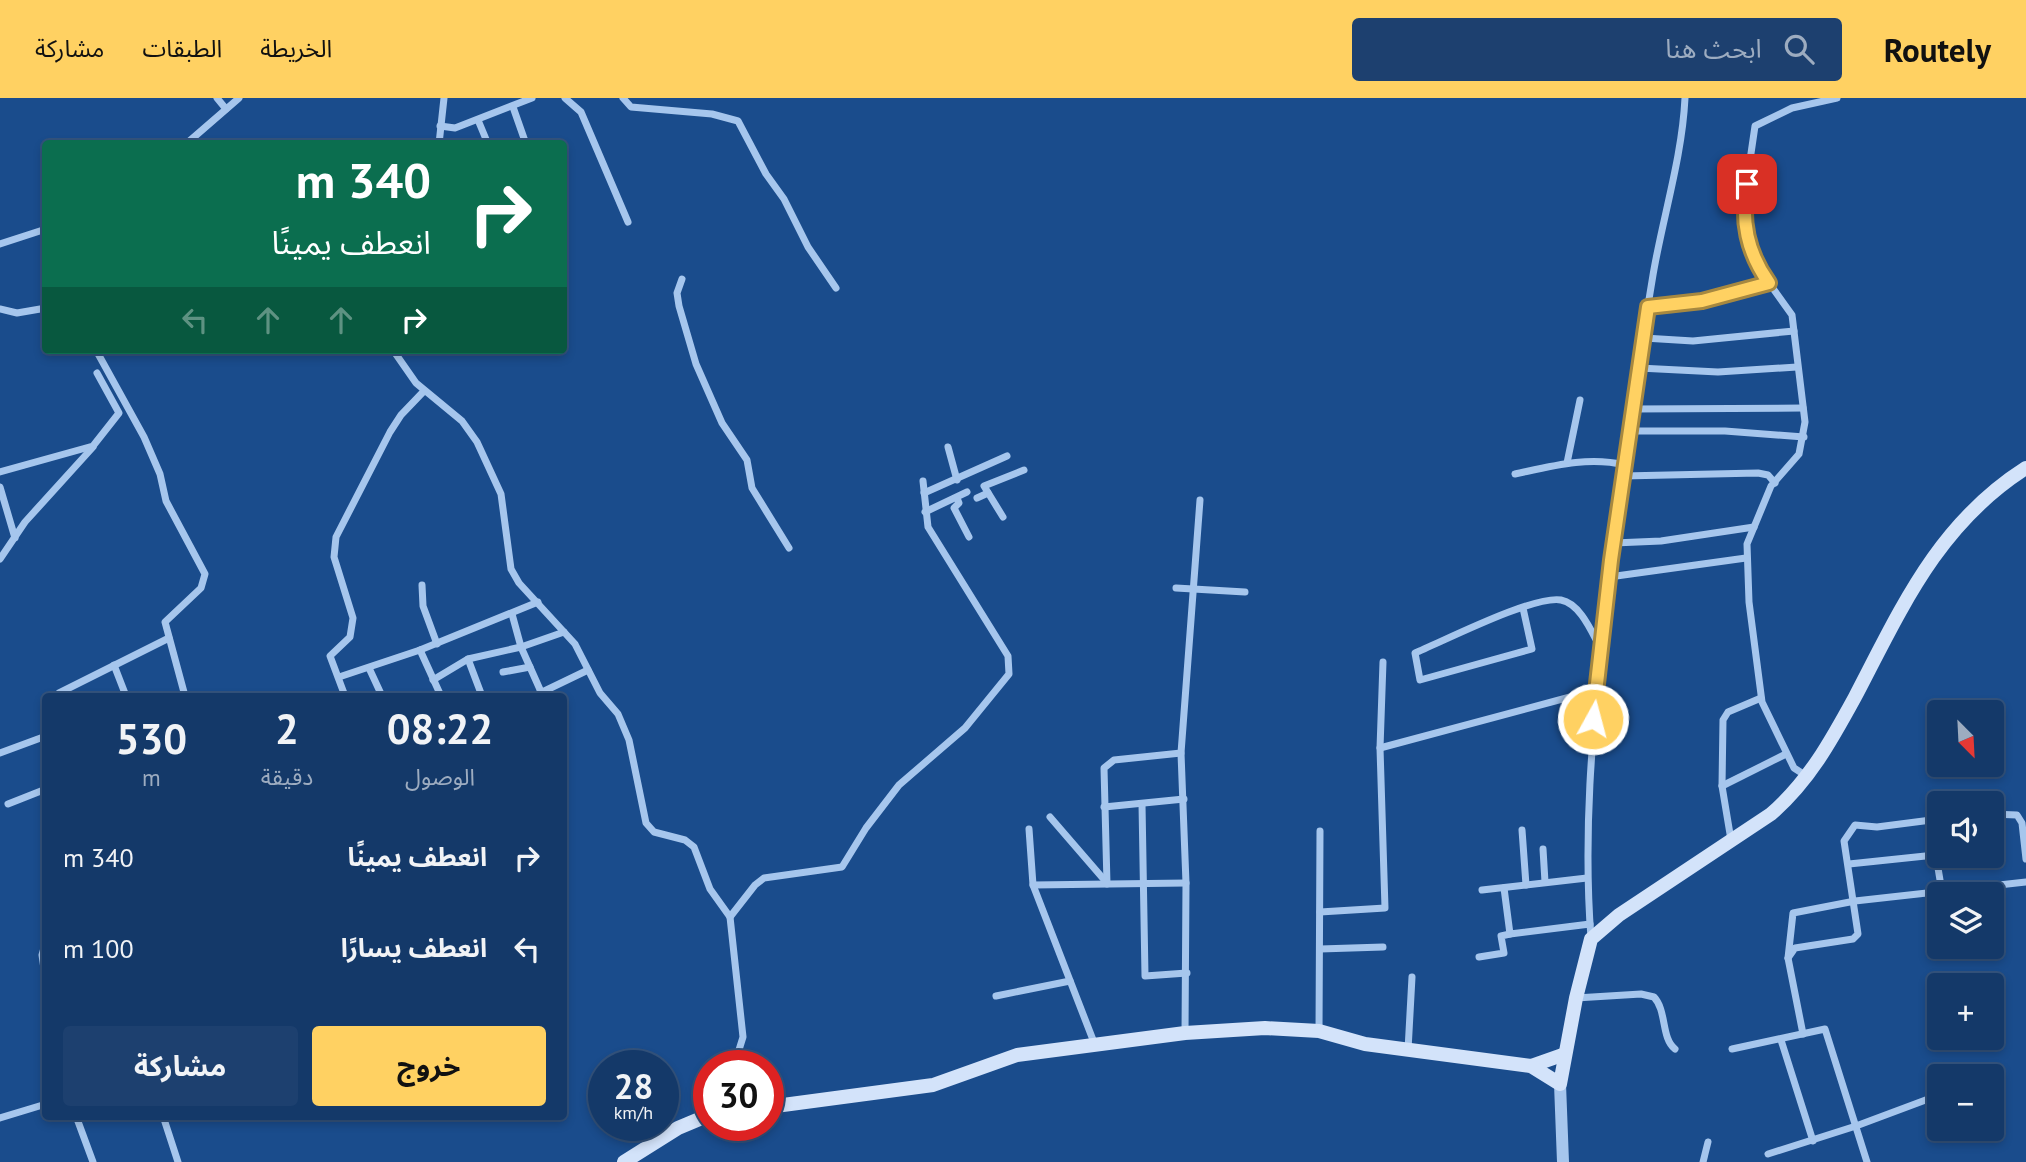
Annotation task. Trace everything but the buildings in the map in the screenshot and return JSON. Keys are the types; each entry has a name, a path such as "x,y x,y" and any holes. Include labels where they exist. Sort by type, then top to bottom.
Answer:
{"main road":[{"path":"784,1105 933,1085 1009,1056 1185,1033 1265,1028 1319,1031 1365,1044 1531,1066 1560,1084 1590,931 1619,915 1771,814 1808,777 1912,588 1935,554 1977,504 2026,468"},
{"path":"1531,1066 1565,1054"},
{"path":"624,1162 678,1128 693,1122"}],"street":[{"path":"217,98 226,109"},
{"path":"191,140 239,98"},
{"path":"439,140 444,98"},
{"path":"440,126 455,128 532,98"},
{"path":"565,98 575,101 581,112 628,222"},
{"path":"623,98 631,107 712,114 738,121 766,174 784,199 808,247 836,288"},
{"path":"1479,957 1504,953 1501,936 1590,931 1587,878 1589,776 1596,690 1609,577 1648,307 1682,131 1685,98"},
{"path":"1808,777 1794,768 1761,698 1746,558 1754,527 1775,483 1796,460 1804,437 1803,408 1790,311 1769,283 1752,253 1743,215 1753,130 1760,122 1782,112 1838,98"},
{"path":"513,107 525,140"},
{"path":"478,120 486,140"},
{"path":"0,244 42,230"},
{"path":"682,279 677,293 696,365 723,423 747,460 752,488 789,548"},
{"path":"1648,307 1717,298 1769,283"},
{"path":"0,309 18,313 42,309"},
{"path":"1644,338 1693,341 1794,331"},
{"path":"98,354 144,437 160,474 166,501 205,574 201,588 164,622 184,693"},
{"path":"396,354 424,391 462,421 477,442 500,494 511,569 519,583 564,632 600,693 624,724 646,823 654,832 685,840 694,847 710,889 730,917 743,1037 739,1050"},
{"path":"1639,368 1718,372 1797,367"},
{"path":"0,559 119,413 97,373"},
{"path":"344,693 330,656 349,637 353,618 348,593 334,557 336,537 401,415 424,391"},
{"path":"1567,463 1580,400"},
{"path":"1633,409 1803,408"},
{"path":"1630,431 1725,431 1804,437"},
{"path":"0,472 93,446"},
{"path":"948,447 957,480"},
{"path":"924,494 1007,456"},
{"path":"1515,474 1567,463 1604,460 1625,465"},
{"path":"1003,517 984,486 1024,470"},
{"path":"1623,476 1758,474 1769,475 1775,483"},
{"path":"730,917 755,885 764,878 842,867 866,828 899,785 965,728 1009,674 1008,656 928,527 923,481"},
{"path":"0,487 15,538"},
{"path":"925,512 967,492"},
{"path":"978,499 988,493"},
{"path":"957,498 959,503 954,508 969,537"},
{"path":"1185,1033 1186,883 1181,752 1200,499"},
{"path":"1614,543 1661,541 1754,527"},
{"path":"1609,577 1746,558"},
{"path":"422,585 423,606 437,644"},
{"path":"1176,588 1245,592"},
{"path":"1522,608 1532,649 1420,680 1415,653 1522,608 1537,602 1561,600 1569,604 1580,614 1601,649"},
{"path":"338,677 437,644 538,602"},
{"path":"512,614 537,693"},
{"path":"433,680 468,659 522,647 564,632"},
{"path":"59,693 169,638"},
{"path":"420,650 440,693"},
{"path":"468,659 481,693"},
{"path":"1320,912 1385,908 1380,748 1383,662"},
{"path":"114,665 125,693"},
{"path":"503,672 530,667"},
{"path":"369,668 381,693"},
{"path":"542,693 588,670"},
{"path":"1380,748 1596,690"},
{"path":"1731,841 1722,786 1724,715 1761,698"},
{"path":"0,753 42,737"},
{"path":"1107,884 1104,768 1107,763 1181,752"},
{"path":"1722,786 1786,754"},
{"path":"8,804 42,791"},
{"path":"1104,807 1184,799"},
{"path":"1142,804 1145,976 1187,973"},
{"path":"2004,814 2017,815 2022,823 2026,859"},
{"path":"1050,817 1107,884"},
{"path":"1787,958 1795,948 1853,939 1859,930 1844,841 1855,825 1877,827 1927,820"},
{"path":"1029,829 1033,885 1095,1045"},
{"path":"1522,830 1527,885"},
{"path":"1319,1031 1320,831"},
{"path":"1543,849 1545,882"},
{"path":"1849,864 1927,856"},
{"path":"1482,890 1587,878"},
{"path":"1033,885 1145,881 1186,883"},
{"path":"2004,885 2026,882"},
{"path":"1504,888 1510,934"},
{"path":"1803,1034 1787,958 1793,914 1855,901 1927,894"},
{"path":"1320,949 1383,947"},
{"path":"1408,1051 1412,977"},
{"path":"996,996 1070,981"},
{"path":"1576,998 1641,994 1654,996 1662,1009 1670,1045 1675,1049"},
{"path":"1732,1049 1825,1029 1867,1162"},
{"path":"1782,1040 1813,1141"},
{"path":"1560,1084 1563,1162"},
{"path":"1768,1154 1857,1126 1927,1099"},
{"path":"0,1118 42,1105"},
{"path":"77,1120 93,1162"},
{"path":"164,1120 177,1162"},
{"path":"1703,1162 1708,1142"}],"route":[{"path":"1593,719 1611,560 1648,307 1688,304 1769,283 1752,253 1746,232 1743,215 1747,184"}]}
